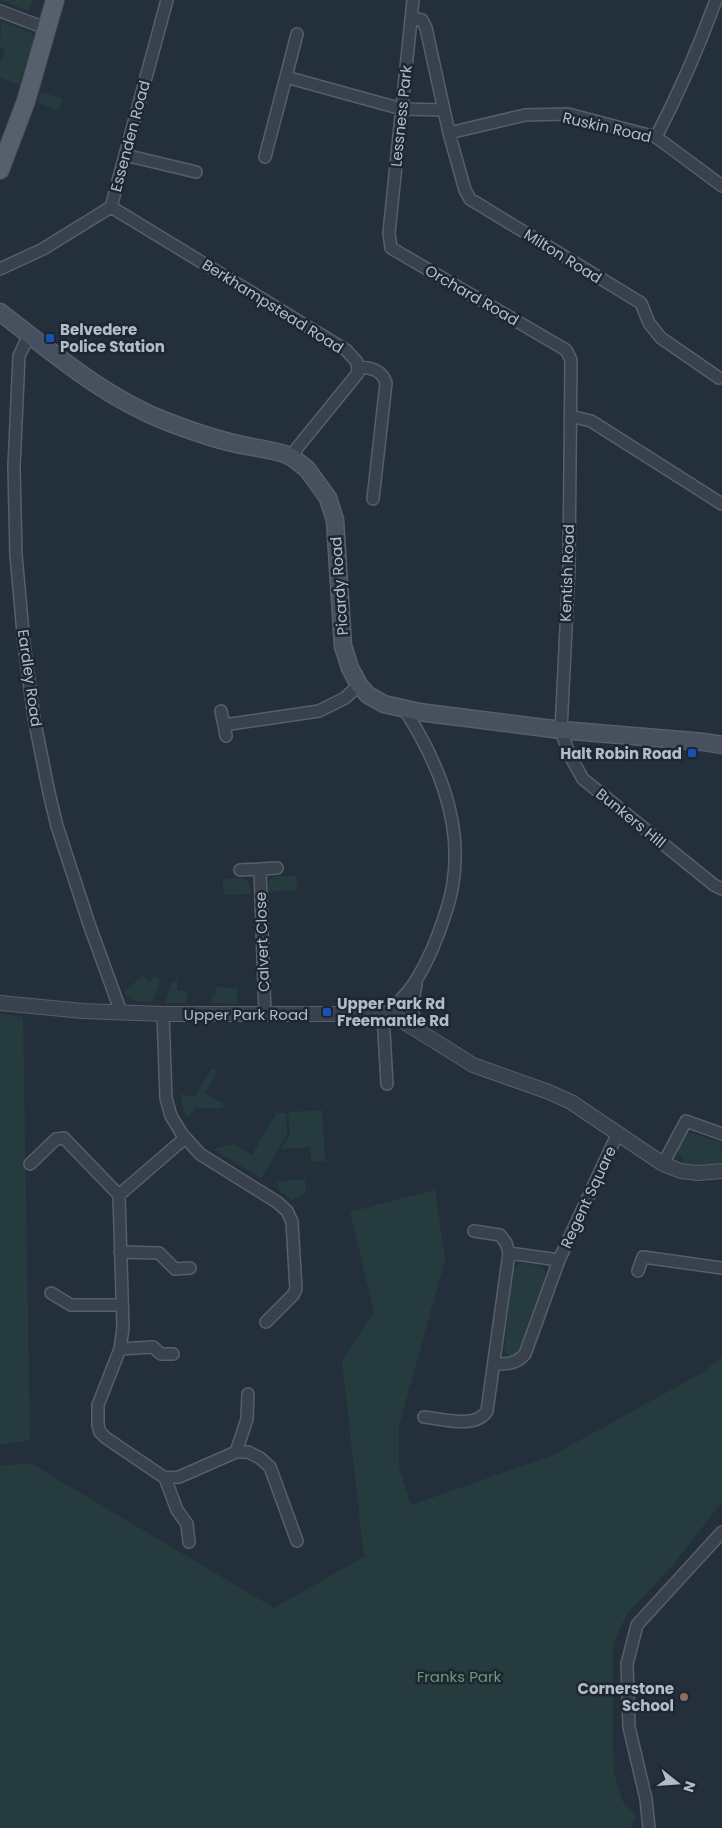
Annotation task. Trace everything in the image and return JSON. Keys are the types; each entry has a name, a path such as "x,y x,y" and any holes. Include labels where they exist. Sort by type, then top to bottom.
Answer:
{"main road":[{"path":"0,170 26,101 55,0"},
{"name":"Picardy Road","path":"0,312 93,382 142,411 193,431 277,452 293,458 307,469 323,491 335,520 343,646 350,668 359,685 368,695 384,704 405,710 561,730 722,745"}],"street":[{"name":"Essenden Road","path":"0,269 43,249 111,207 168,0"},
{"name":"Lessness Park","path":"389,233 413,0"},
{"path":"656,137 696,56 716,0"},
{"path":"0,11 48,29"},
{"name":"Milton Road","path":"411,18 422,20 426,28 449,133 465,190 470,198 641,303 649,323 661,338 719,378"},
{"path":"265,157 297,34"},
{"path":"286,78 402,109 444,110"},
{"name":"Ruskin Road","path":"449,133 525,115 568,114 656,137 722,186"},
{"path":"125,155 196,172"},
{"name":"Berkhampstead Road","path":"111,207 346,350 358,362 359,366"},
{"name":"Orchard Road","path":"389,233 392,248 566,350"},
{"name":"Eardley Road","path":"29,335 19,356 14,467 16,555 24,644 34,718 55,818 89,924 121,1012"},
{"name":"Kentish Road","path":"561,730 569,568 572,360 566,350"},
{"path":"293,458 297,448 358,373 359,366 378,370 384,376 386,383 373,499"},
{"path":"570,416 591,422 722,504"},
{"path":"224,724 319,711 346,698 359,685"},
{"path":"387,1084 384,1015 400,1002 416,982 444,920 453,882 455,846 452,821 440,775 431,754 405,710"},
{"path":"221,711 226,736"},
{"name":"Bunkers Hill","path":"561,730 568,754 583,779 714,885 722,889"},
{"path":"240,870 277,868"},
{"name":"Calvert Close","path":"260,869 265,1015"},
{"path":"416,982 413,1012 416,1030"},
{"name":"Upper Park Road","path":"0,1003 83,1011 163,1014 384,1015 401,1020 473,1065 549,1092 571,1102 664,1164 682,1171 698,1173 722,1171"},
{"path":"163,1014 166,1098 171,1116 185,1138 200,1154 283,1206 292,1222 296,1289 293,1295 266,1322"},
{"path":"664,1164 686,1122 722,1134"},
{"name":"Regent Square","path":"495,1364 508,1364 518,1361 525,1354 559,1260 618,1134"},
{"path":"30,1164 56,1139 64,1138 119,1195 123,1328 120,1349 98,1405 97,1418 100,1432 165,1478 177,1510 187,1524 189,1542"},
{"path":"119,1195 185,1138"},
{"path":"424,1417 471,1422 484,1417 487,1410 495,1364 509,1253 506,1243 500,1235 474,1231"},
{"path":"120,1252 159,1253 175,1269 190,1268"},
{"name":"Regent Square","path":"509,1253 559,1260"},
{"path":"638,1271 643,1257 722,1268"},
{"path":"51,1293 71,1305 122,1305"},
{"path":"120,1349 153,1346 161,1354 173,1354"},
{"path":"236,1452 247,1418 248,1394"},
{"path":"165,1478 179,1477 236,1452 248,1452 260,1458 270,1467 297,1541"},
{"path":"649,1828 646,1799 629,1726 627,1664 637,1625 722,1532"}],"green space":[{"path":"1,0 31,0 33,1 28,11"},
{"path":"1,21 32,33 34,38 19,84 0,78 0,63 5,50 0,47"},
{"path":"41,92 63,99 59,110 37,103"},
{"path":"275,876 296,876 297,890 268,892 269,880"},
{"path":"242,878 250,883 251,894 224,895 222,879"},
{"path":"142,976 150,982 155,976 160,980 153,1002 133,1000 124,992"},
{"path":"177,980 177,991 187,991 187,1003 165,1003 171,983"},
{"path":"216,987 237,988 237,1004 212,1003 212,995 216,992"},
{"path":"0,1013 23,1017 30,1440 0,1445"},
{"path":"212,1068 218,1072 205,1093 225,1105 221,1108 196,1108 187,1118 181,1094 195,1097"},
{"path":"322,1110 325,1161 311,1162 310,1147 281,1149 290,1134 288,1112"},
{"path":"276,1113 286,1113 287,1134 261,1178 213,1149 234,1144 252,1155"},
{"path":"690,1133 721,1142 722,1164 701,1165 682,1162 683,1158 678,1155 679,1145 684,1137"},
{"path":"305,1180 306,1193 291,1200 278,1189 277,1181"},
{"name":"Franks Park","path":"435,1190 445,1260 399,1426 399,1467 411,1505 551,1456 702,1373 722,1357 722,1502 674,1564 627,1614 613,1644 614,1774 623,1802 636,1815 631,1828 0,1828 0,1465 32,1464 274,1608 364,1557 342,1361 374,1312 350,1212"},
{"path":"518,1264 541,1266 546,1276 518,1353 511,1357 504,1351 513,1270"}],"place":[{"name":"Belvedere Police Station","path":"50,338"},
{"name":"Halt Robin Road","path":"692,753"},
{"name":"Upper Park Rd Freemantle Rd","path":"327,1012"},
{"name":"Cornerstone School","path":"684,1697"}]}
